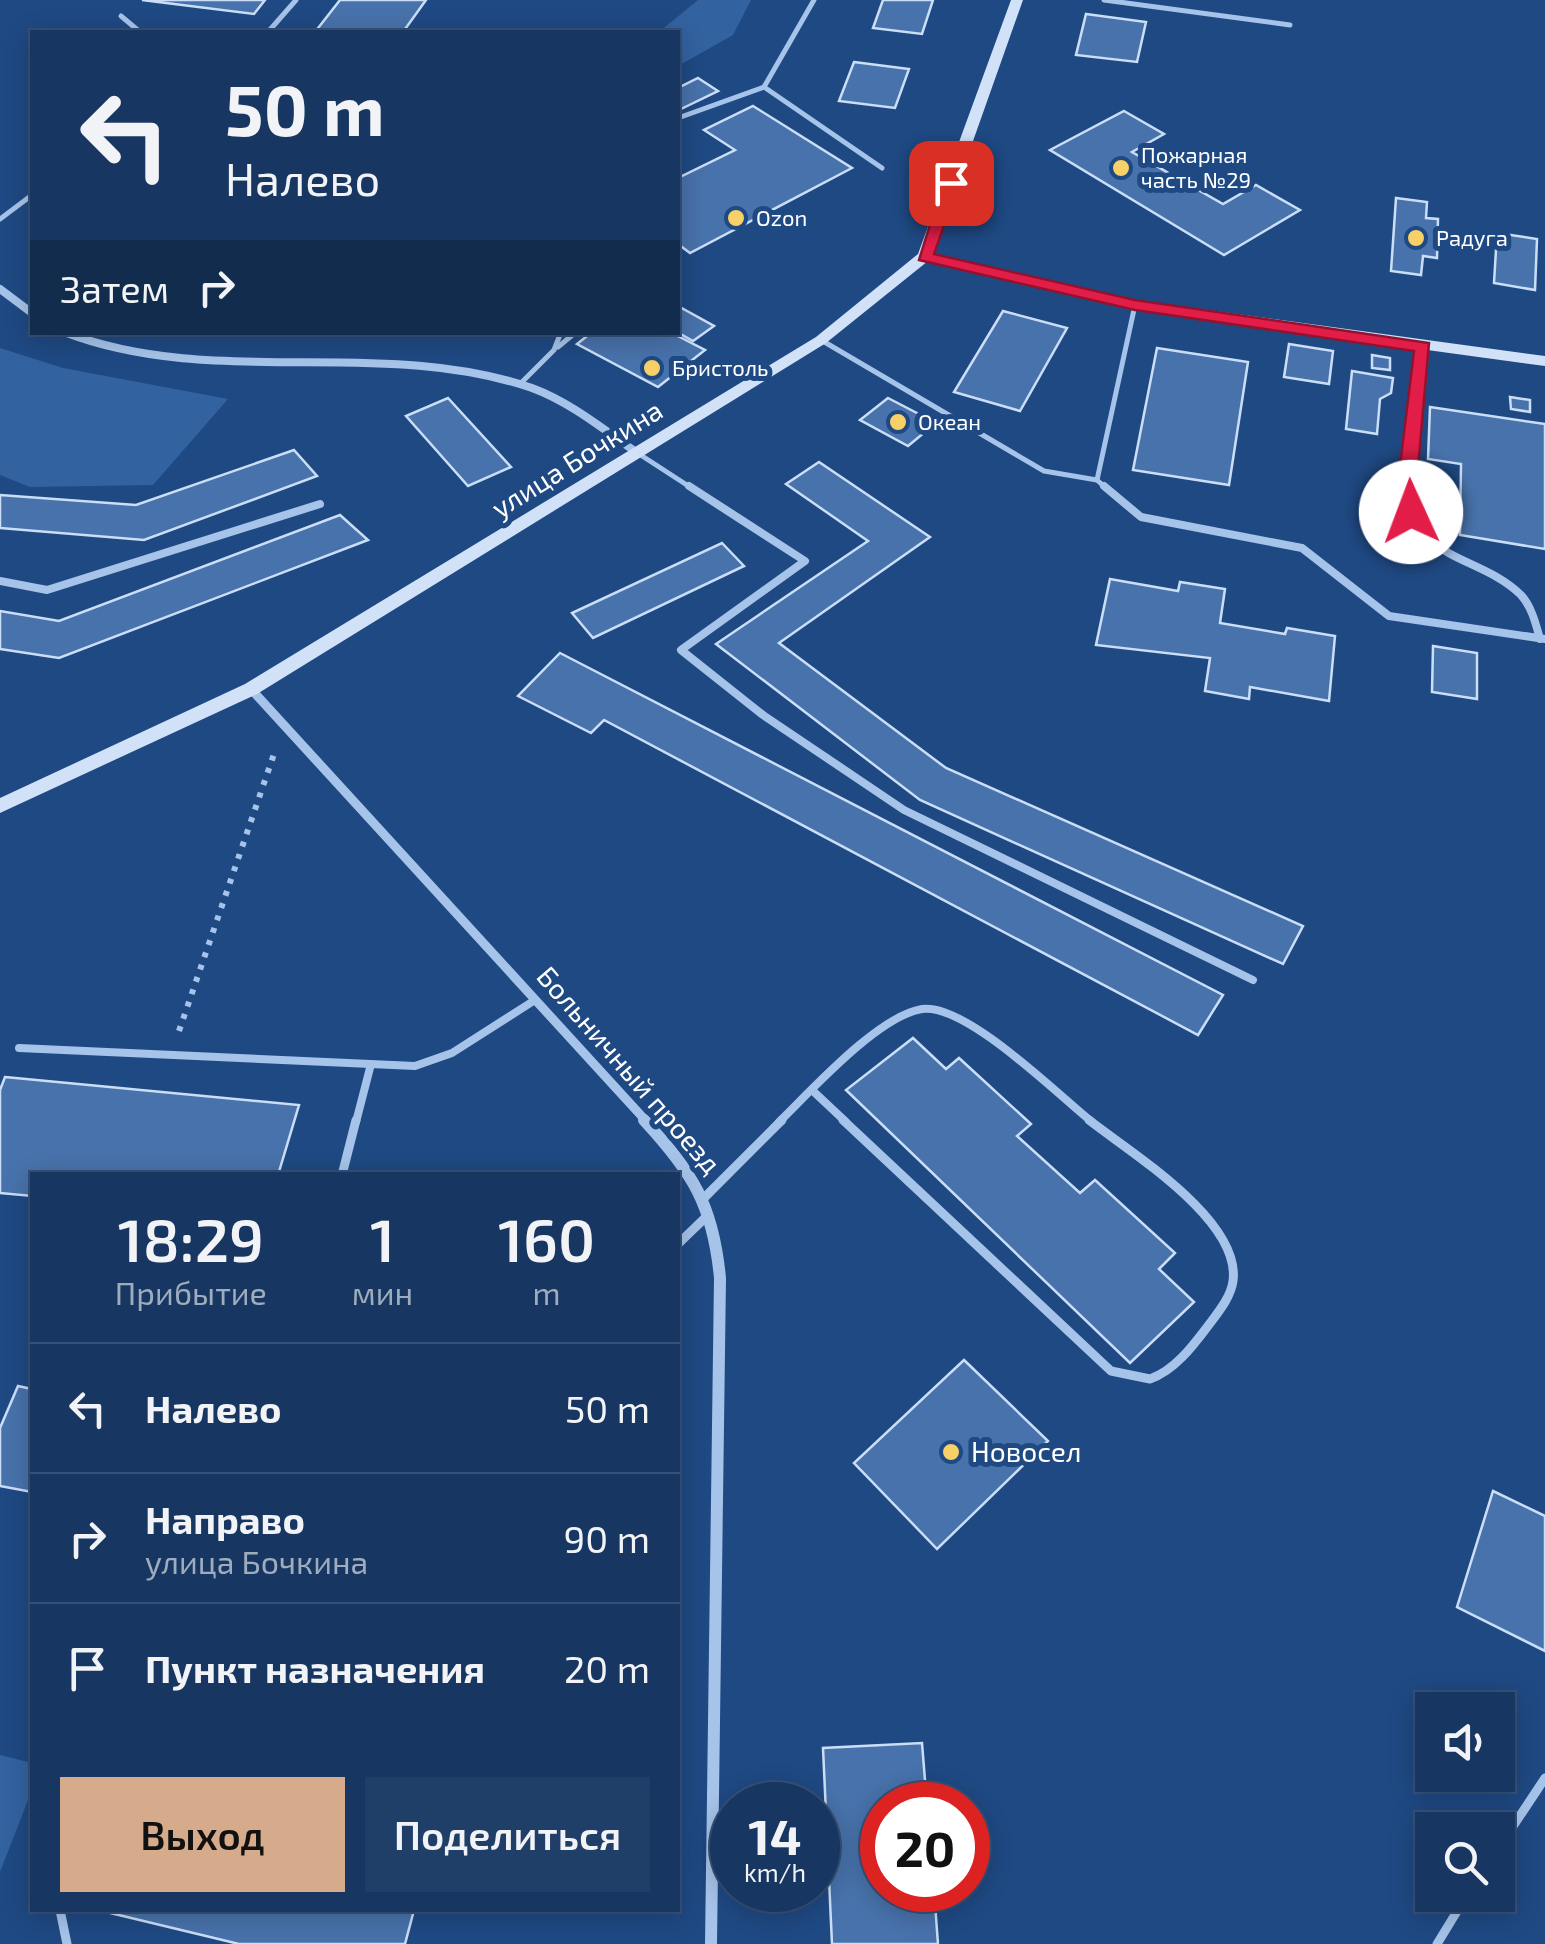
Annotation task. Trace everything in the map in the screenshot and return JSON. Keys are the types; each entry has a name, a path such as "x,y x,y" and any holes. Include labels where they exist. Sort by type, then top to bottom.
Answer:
{"main road":[{"path":"1017,0 925,256 1135,305 1545,361"},
{"name":"улица Бочкина","path":"3,800 251,689 821,340 925,256"}],"street":[{"path":"0,289 30,311"},
{"path":"73,335 117,349 211,362 385,365 520,384 586,416 636,452"},
{"name":"Больничный проезд","path":"251,689 683,1162 712,1212 721,1299 711,1944"}],"lane":[{"path":"270,30 296,0"},
{"path":"680,117 764,87 814,0"},
{"path":"1104,0 1290,25"},
{"path":"121,16 138,30"},
{"path":"764,87 882,168"},
{"path":"0,219 30,196"},
{"path":"1097,480 1135,305"},
{"path":"554,350 560,335"},
{"path":"520,384 572,335"},
{"path":"821,340 1044,470 1097,480 1141,517 1302,548 1389,616 1543,639"},
{"path":"1423,347 1407,490 1411,512 1439,550 1524,598 1543,639"},
{"path":"636,452 805,561 681,650 763,715 904,810 1253,980"},
{"path":"0,582 47,590 320,504"},
{"path":"19,1048 416,1066 452,1054 535,1000"},
{"path":"706,1196 814,1091 892,1021 921,1009 955,1016 1151,1170 1217,1228 1230,1252 1233,1283 1226,1304 1163,1373 1141,1380 1111,1371 814,1091"},
{"path":"343,1172 371,1064"},
{"path":"680,1242 712,1212"},
{"path":"1515,1823 1545,1778"},
{"path":"60,1912 67,1944"},
{"path":"1437,1944 1457,1912"}],"path":[{"path":"170,1056 284,724"}],"shaded area":[{"path":"698,0 751,0 733,35 680,65 680,30 661,30"},
{"path":"0,348 63,368 228,399 153,485 30,487 0,475"},
{"path":"0,1755 30,1762 30,1795 0,1872"}],"building":[{"path":"142,0 265,0 254,14"},
{"path":"340,0 426,0 404,30 317,30"},
{"path":"883,0 933,0 922,34 873,28"},
{"path":"1086,14 1146,22 1137,62 1076,55"},
{"path":"854,62 909,69 895,108 839,101"},
{"path":"698,78 718,91 681,109 680,87"},
{"path":"753,106 852,168 690,253 680,246 680,177 735,150 704,130"},
{"name":"Пожарная часть №29","path":"1124,111 1164,134 1132,152 1223,204 1256,185 1300,210 1224,255 1050,150"},
{"name":"Радуга","path":"1396,198 1427,202 1426,218 1438,219 1437,258 1423,256 1421,275 1391,271"},
{"path":"1497,233 1537,239 1535,290 1494,283"},
{"path":"680,307 714,326 693,341 680,334"},
{"path":"1003,311 1067,328 1020,411 954,392"},
{"name":"Бристоль","path":"588,335 676,335 705,350 658,387 577,344"},
{"path":"1289,344 1333,351 1329,384 1284,377"},
{"path":"1157,348 1248,362 1229,485 1133,470"},
{"path":"1372,355 1390,358 1390,370 1372,368"},
{"path":"1352,371 1393,378 1391,393 1380,399 1377,434 1346,429"},
{"path":"1510,397 1530,400 1530,412 1511,409"},
{"path":"448,398 511,467 468,486 406,416"},
{"name":"Океан","path":"888,398 936,423 908,446 860,420"},
{"path":"1430,407 1545,424 1545,549 1460,535 1461,464 1428,459"},
{"path":"294,450 317,476 144,540 0,528 0,495 136,505"},
{"path":"819,462 930,537 779,643 946,768 1303,926 1283,964 920,800 716,644 868,541 786,484"},
{"path":"340,515 368,540 59,658 0,649 0,611 59,621"},
{"path":"722,543 744,566 593,638 572,613"},
{"path":"1110,579 1178,591 1180,582 1225,589 1220,623 1285,634 1287,628 1335,636 1329,701 1250,687 1249,699 1205,691 1210,658 1096,645"},
{"path":"1433,646 1477,653 1477,699 1432,692"},
{"path":"560,653 1223,995 1198,1035 604,720 591,733 518,696"},
{"path":"913,1038 946,1069 959,1058 1031,1124 1017,1136 1080,1193 1095,1180 1175,1253 1159,1269 1194,1302 1130,1363 846,1090"},
{"path":"5,1077 299,1105 279,1172 30,1172 30,1196 0,1193 0,1090"},
{"name":"Новосел","path":"964,1360 1048,1441 937,1549 854,1463"},
{"path":"18,1386 30,1389 30,1492 0,1486 0,1428"},
{"path":"1493,1491 1545,1516 1545,1651 1457,1607"},
{"path":"922,1743 925,1782 860,1782 860,1912 936,1912 938,1944 832,1944 831,1912 840,1912 840,1782 825,1782 823,1748"},
{"path":"106,1912 413,1912 405,1944 239,1944"}],"place":[{"name":"Пожарная часть №29","path":"1121,168"},
{"name":"Ozon","path":"736,218"},
{"name":"Радуга","path":"1416,238"},
{"name":"Бристоль","path":"652,368"},
{"name":"Океан","path":"898,422"},
{"name":"Новосел","path":"951,1452"}],"route":[{"path":"951,183 925,256 1135,305 1423,347 1407,490 1411,512"}]}
